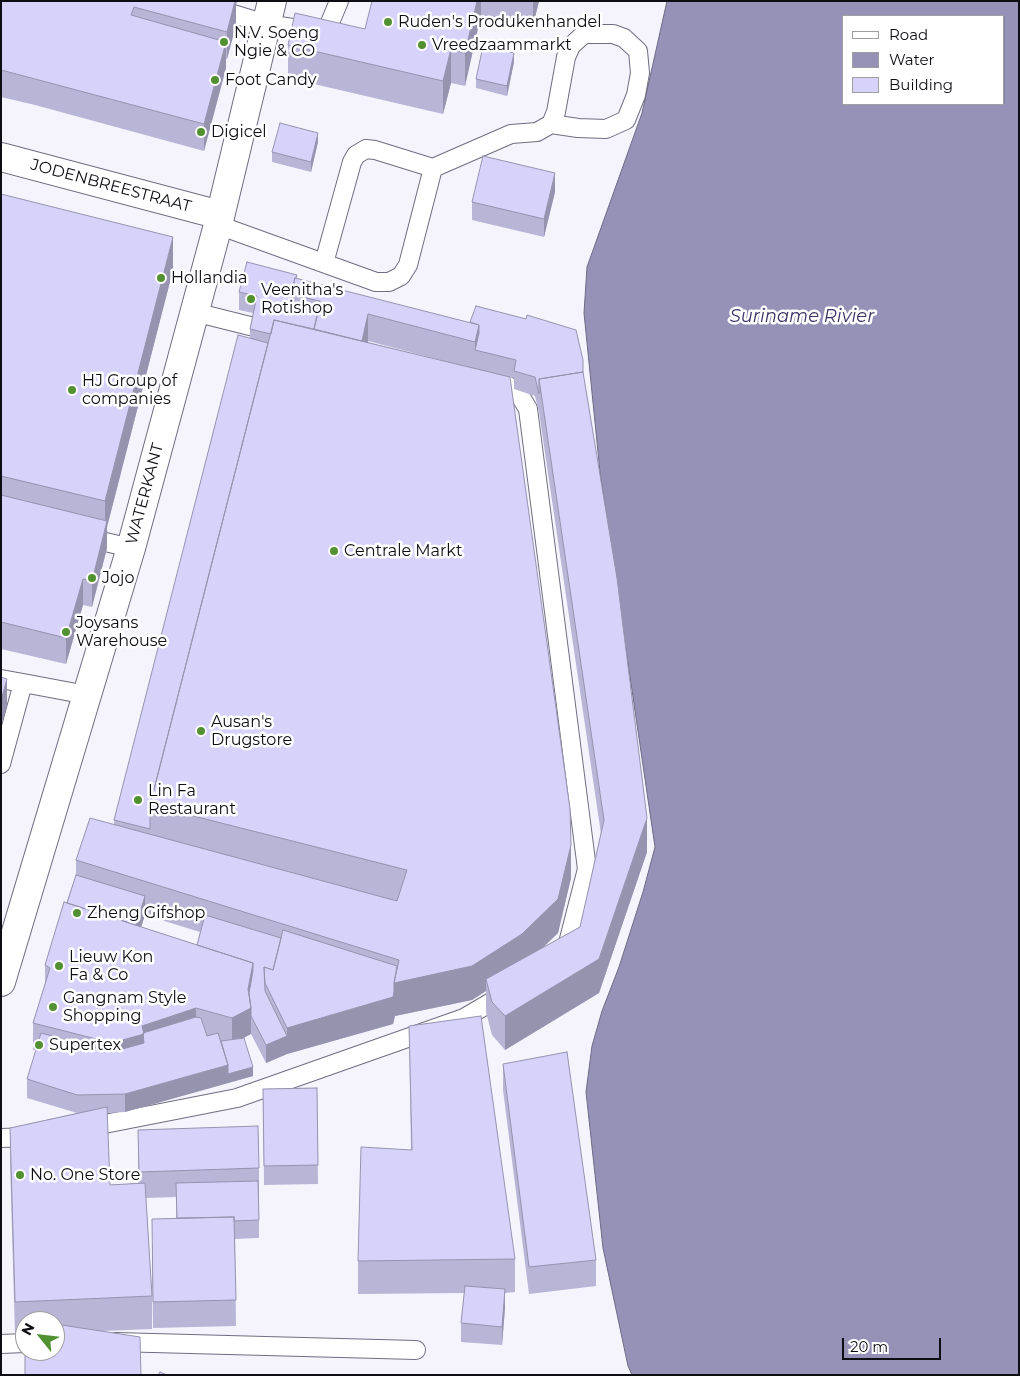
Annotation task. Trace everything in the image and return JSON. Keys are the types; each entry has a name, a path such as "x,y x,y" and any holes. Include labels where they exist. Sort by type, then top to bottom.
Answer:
{"main road":[{"name":"WATERKANT","path":"1,982 131,548 219,220 269,12"},
{"name":"JODENBREESTRAAT","path":"1,157 219,220"}],"lane":[{"path":"181,1 227,12 269,12 319,32 329,25 339,1"},
{"path":"324,263 352,162 356,154 366,149 375,150 433,168 511,134 537,132 552,124 606,129 626,120 636,95 640,72 638,51 624,38 613,34 584,34 571,46 566,57 552,124"},
{"path":"219,220 376,282 389,282 401,276 408,265 433,168"},
{"path":"194,312 254,327"},
{"path":"474,375 504,383 520,394 528,409 575,769 587,869 568,943 547,964"},
{"path":"68,533 131,548"},
{"path":"1,679 87,695"},
{"path":"1,764 23,683"},
{"path":"72,1130 237,1098 464,1018 517,987"},
{"path":"1,1138 52,1134"},
{"path":"94,1341 416,1350"},
{"path":"1,1344 15,1343"}],"water":[{"name":"Suriname Rivier","path":"667,1 1019,1 1019,1375 632,1375 628,1366 603,1248 586,1092 592,1046 602,1011 619,967 643,892 655,847 600,472 584,313 587,267 642,113"}],"building":[{"path":"1,1 235,1 227,32 134,7 131,15 226,42 204,124 1,70"},
{"name":"Vreedzaammarkt","path":"372,1 477,1 465,53 451,49 443,81 288,45 295,13 365,29"},
{"path":"483,46 514,53 507,86 476,79"},
{"path":"280,123 318,133 311,162 272,152"},
{"path":"483,156 555,173 544,219 472,202"},
{"name":"HJ Group of companies","path":"1,194 173,237 105,501 1,476"},
{"path":"247,262 297,275 291,295 291,303 319,309 314,329 274,320 271,334 250,329 257,296 239,292"},
{"path":"295,278 479,325 475,342 368,314 362,341 314,329 320,301 291,295"},
{"path":"476,306 526,319 527,315 576,330 583,360 583,372 539,379 539,394 535,377 514,371 516,360 475,350 479,325 470,322"},
{"path":"274,320 510,377 570,809 571,845 558,899 522,934 472,966 394,983 399,960 76,860 90,818 397,901 407,870 150,805"},
{"path":"238,335 268,343 150,805 150,829 114,820"},
{"path":"583,372 617,578 647,818 599,959 505,1016 492,1002 486,979 580,927 604,820 539,379"},
{"path":"1,495 107,521 92,581 83,579 66,638 1,622"},
{"path":"1,677 7,679 1,700"},
{"path":"76,875 145,896 136,925 67,903"},
{"path":"64,902 253,963 248,989 251,1008 232,1018 196,1008 142,1026 144,1034 112,1043 33,1023 50,968 45,965"},
{"path":"205,915 281,938 273,970 264,967 265,991 287,1036 266,1045 251,1016 249,993 253,963 197,945"},
{"path":"283,930 397,966 393,997 287,1028 265,983 264,967 273,970"},
{"path":"481,1016 515,1259 358,1261 361,1147 412,1150 409,1026"},
{"path":"196,1017 201,1018 207,1036 218,1033 228,1065 125,1094 77,1095 27,1079 41,1033 112,1052 144,1043 143,1033"},
{"path":"244,1038 253,1067 228,1074 228,1065 221,1041"},
{"path":"567,1052 596,1260 529,1267 503,1064"},
{"path":"317,1088 318,1165 264,1166 263,1089"},
{"path":"107,1107 110,1185 145,1183 152,1296 15,1302 10,1128"},
{"path":"258,1126 259,1168 139,1172 138,1130"},
{"path":"258,1181 259,1220 234,1221 234,1217 177,1218 176,1183"},
{"path":"234,1217 236,1300 153,1302 152,1219"},
{"path":"465,1286 505,1289 502,1327 461,1323"},
{"path":"65,1326 140,1337 141,1375 25,1375 25,1361 65,1361"}],"place":[{"name":"Ruden's Produkenhandel","path":"388,22"},
{"name":"N.V. Soeng Ngie & CO","path":"224,42"},
{"name":"Vreedzaammarkt","path":"422,45"},
{"name":"Foot Candy","path":"215,80"},
{"name":"Digicel","path":"201,132"},
{"name":"Hollandia","path":"161,278"},
{"name":"Veenitha's Rotishop","path":"251,299"},
{"name":"HJ Group of companies","path":"72,390"},
{"name":"Centrale Markt","path":"334,551"},
{"name":"Jojo","path":"92,578"},
{"name":"Joysans Warehouse","path":"66,632"},
{"name":"Ausan's Drugstore","path":"201,731"},
{"name":"Lin Fa Restaurant","path":"138,800"},
{"name":"Zheng Gifshop","path":"77,913"},
{"name":"Lieuw Kon Fa & Co","path":"59,966"},
{"name":"Gangnam Style Shopping","path":"53,1007"},
{"name":"Supertex","path":"39,1045"},
{"name":"No. One Store","path":"20,1175"}]}
